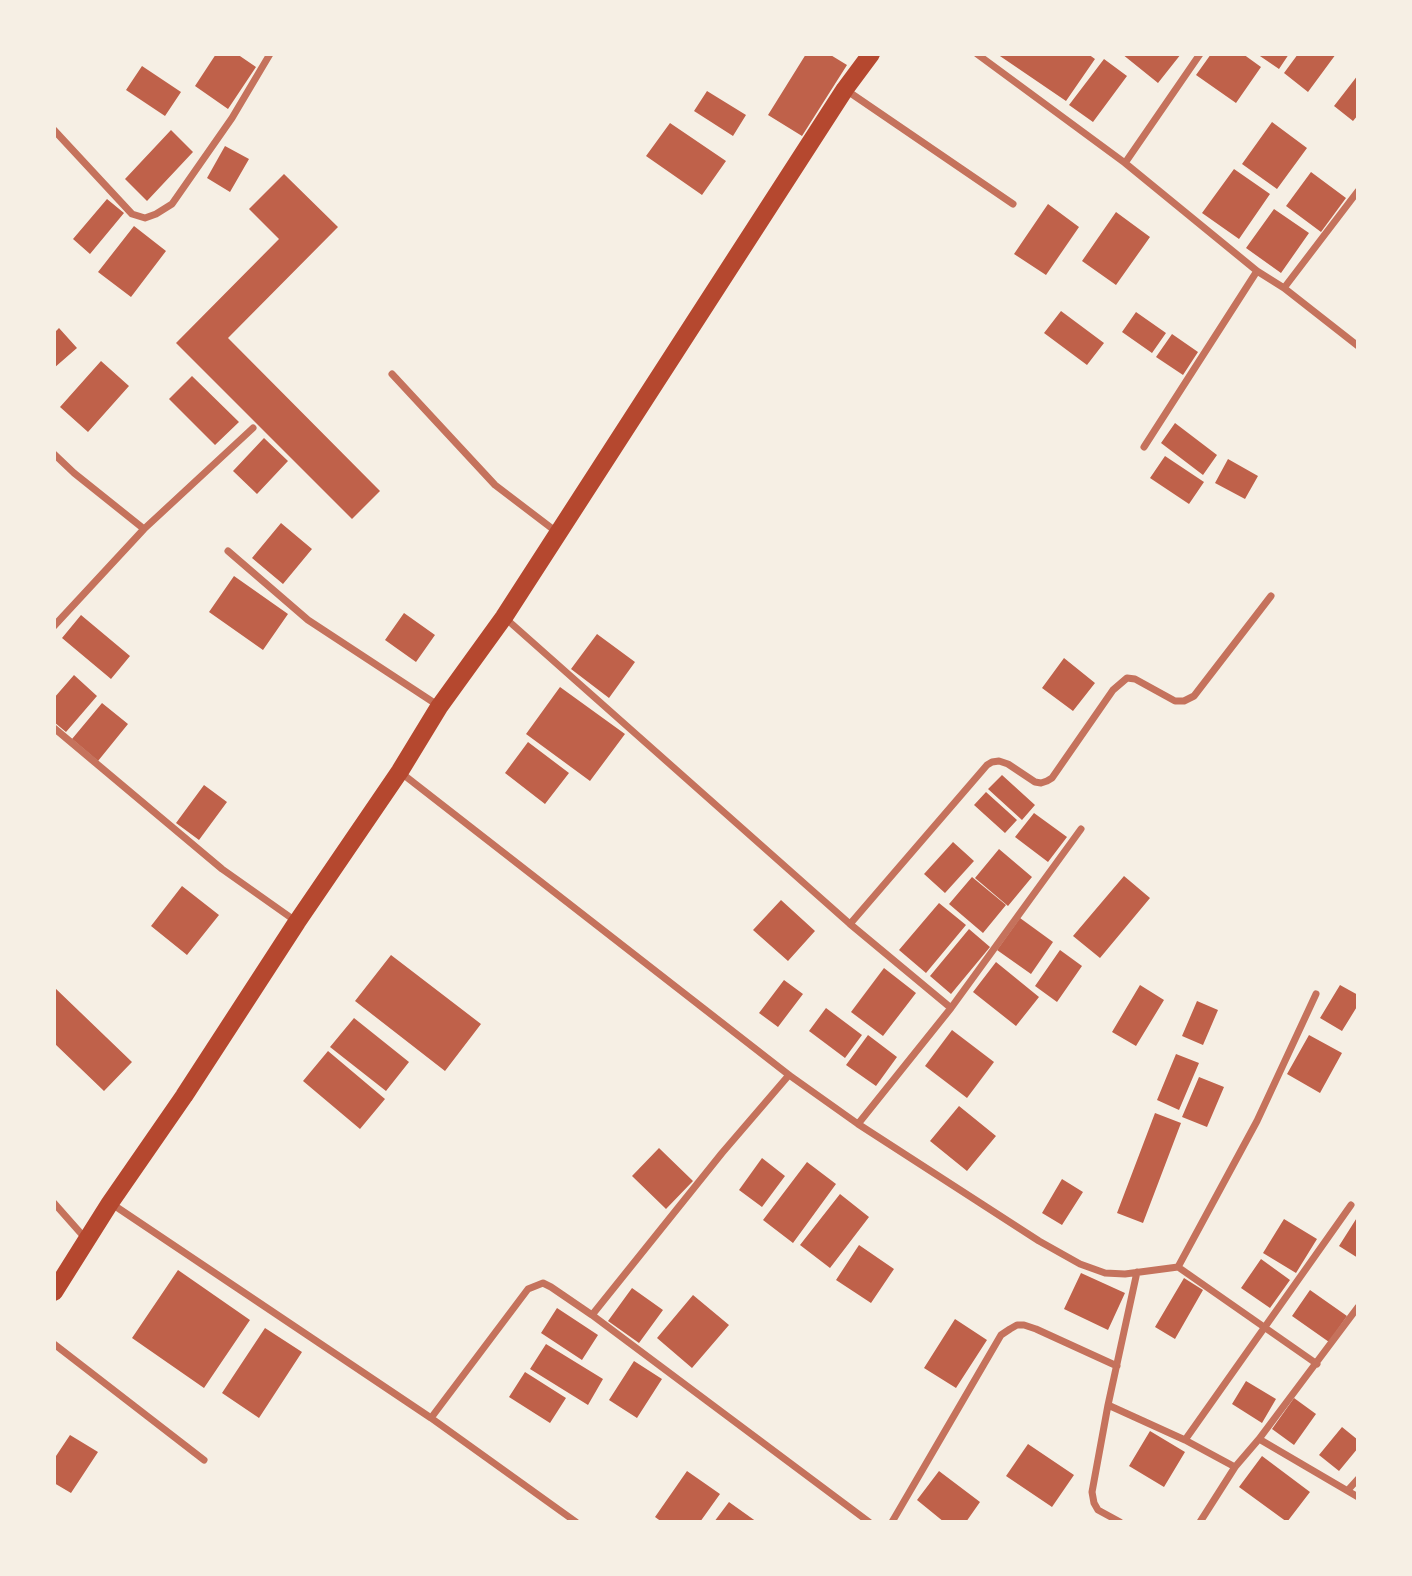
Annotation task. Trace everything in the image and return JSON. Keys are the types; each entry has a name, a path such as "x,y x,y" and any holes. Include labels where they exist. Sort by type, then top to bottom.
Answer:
{"main road":[{"path":"54,1292 110,1203 400,771 439,707 504,617 559,534 845,89 871,54"}],"street":[{"path":"54,130 132,214 145,218 172,204 232,118 270,54"},
{"path":"977,54 1125,163 1257,271 1284,288 1358,345"},
{"path":"1125,163 1200,54"},
{"path":"845,89 1013,204"},
{"path":"1284,288 1358,191"},
{"path":"1144,447 1257,271"},
{"path":"392,374 495,485 559,534"},
{"path":"54,626 145,529 253,428"},
{"path":"54,454 145,529"},
{"path":"228,551 309,620 439,707"},
{"path":"850,924 987,765 999,761 1008,764 1035,782 1041,783 1052,778 1114,690 1127,678 1135,679 1175,701 1184,701 1194,696 1271,596"},
{"path":"504,617 850,924 951,1008"},
{"path":"54,728 222,869 297,922"},
{"path":"400,771 789,1075 858,1124 1039,1241 1080,1264 1105,1273 1125,1274 1178,1267 1317,1364"},
{"path":"858,1124 951,1008 1081,829"},
{"path":"1178,1267 1257,1121 1316,994"},
{"path":"593,1315 714,1162 789,1075"},
{"path":"54,1203 88,1241"},
{"path":"110,1203 431,1418 576,1522"},
{"path":"1185,1440 1351,1205"},
{"path":"1119,1522 1098,1510 1092,1492 1108,1405 1138,1272"},
{"path":"431,1418 528,1289 543,1283 593,1315 869,1522"},
{"path":"1200,1522 1235,1467 1317,1364 1358,1307"},
{"path":"892,1522 1001,1335 1017,1325 1024,1325 1117,1366"},
{"path":"54,1345 204,1460"},
{"path":"1108,1405 1185,1440 1235,1467"},
{"path":"1259,1439 1358,1497"},
{"path":"1348,1490 1358,1479"}],"building":[{"path":"216,54 237,54 256,67 228,109 195,86"},
{"path":"806,54 829,54 847,65 802,136 768,115"},
{"path":"997,54 1088,54 1095,59 1066,101"},
{"path":"1122,54 1181,54 1158,83"},
{"path":"1211,54 1243,54 1261,67 1236,103 1196,75"},
{"path":"1257,54 1289,54 1279,69"},
{"path":"1298,54 1336,54 1308,92 1284,73"},
{"path":"1104,59 1127,76 1093,122 1069,105"},
{"path":"142,66 181,92 165,116 126,90"},
{"path":"1358,75 1358,115 1353,121 1334,106"},
{"path":"707,91 746,115 733,136 694,111"},
{"path":"1272,122 1307,148 1277,189 1242,164"},
{"path":"670,123 726,161 702,195 646,156"},
{"path":"171,130 193,152 147,201 125,179"},
{"path":"225,146 249,159 230,192 207,178"},
{"path":"1234,169 1270,194 1239,239 1202,213"},
{"path":"1311,172 1346,198 1321,232 1286,206"},
{"path":"284,174 338,227 228,338 380,491 352,519 176,343 279,239 249,209"},
{"path":"107,199 124,213 90,254 73,239"},
{"path":"1048,204 1079,227 1046,275 1014,254"},
{"path":"1274,209 1309,233 1281,273 1246,248"},
{"path":"1116,212 1150,237 1116,285 1082,261"},
{"path":"134,226 166,251 131,297 98,272"},
{"path":"1061,311 1104,343 1087,365 1044,333"},
{"path":"1136,312 1166,333 1152,353 1122,332"},
{"path":"59,328 77,348 54,368 54,333"},
{"path":"1172,334 1198,352 1183,375 1156,357"},
{"path":"101,361 129,386 88,432 60,407"},
{"path":"192,376 239,422 215,445 169,399"},
{"path":"1175,423 1217,455 1203,475 1161,443"},
{"path":"264,438 288,461 257,494 233,471"},
{"path":"1165,456 1204,482 1189,504 1150,478"},
{"path":"1228,459 1258,476 1245,499 1215,483"},
{"path":"281,523 312,549 283,584 252,558"},
{"path":"234,576 288,614 263,650 209,612"},
{"path":"404,613 435,635 416,662 385,640"},
{"path":"81,615 130,656 111,679 62,638"},
{"path":"597,634 635,662 609,698 571,669"},
{"path":"1064,658 1095,683 1073,711 1042,688"},
{"path":"74,675 97,696 66,732 54,722 54,698"},
{"path":"560,687 625,734 590,781 526,734"},
{"path":"102,703 128,724 98,761 72,739"},
{"path":"528,742 569,773 545,804 505,773"},
{"path":"1002,775 1035,805 1022,820 988,789"},
{"path":"204,785 227,802 199,840 176,823"},
{"path":"986,792 1017,820 1005,833 974,805"},
{"path":"1034,813 1067,837 1048,862 1015,837"},
{"path":"953,842 974,861 945,893 924,874"},
{"path":"999,849 1032,877 1008,906 975,878"},
{"path":"1124,876 1150,898 1100,958 1073,936"},
{"path":"972,877 1006,905 983,933 949,904"},
{"path":"182,886 219,915 187,955 151,926"},
{"path":"781,900 815,931 788,961 753,930"},
{"path":"939,903 966,925 926,973 899,950"},
{"path":"1020,918 1053,942 1031,974 997,950"},
{"path":"969,929 990,947 951,994 930,976"},
{"path":"1060,950 1082,966 1057,1002 1035,986"},
{"path":"391,955 481,1024 445,1071 355,1001"},
{"path":"996,962 1039,997 1016,1026 973,992"},
{"path":"884,968 916,993 883,1036 851,1012"},
{"path":"784,980 803,994 778,1027 759,1013"},
{"path":"1140,985 1164,1000 1136,1046 1112,1032"},
{"path":"1340,985 1358,995 1358,1005 1342,1031 1320,1018"},
{"path":"54,987 132,1062 104,1091 54,1043"},
{"path":"1197,1001 1218,1010 1203,1045 1182,1036"},
{"path":"826,1008 862,1035 845,1058 809,1031"},
{"path":"354,1018 409,1062 386,1091 330,1047"},
{"path":"952,1030 994,1062 967,1098 925,1066"},
{"path":"868,1035 897,1057 876,1086 846,1065"},
{"path":"1309,1035 1342,1053 1320,1093 1287,1074"},
{"path":"328,1051 385,1099 360,1129 303,1081"},
{"path":"1176,1054 1199,1063 1179,1110 1157,1100"},
{"path":"1199,1077 1224,1087 1207,1127 1182,1117"},
{"path":"959,1106 996,1136 967,1171 930,1141"},
{"path":"1155,1113 1181,1123 1143,1223 1117,1213"},
{"path":"659,1148 693,1181 666,1209 632,1176"},
{"path":"762,1158 785,1176 762,1207 739,1190"},
{"path":"807,1162 836,1184 793,1243 763,1220"},
{"path":"1062,1179 1083,1192 1062,1225 1042,1213"},
{"path":"840,1194 869,1217 830,1268 800,1245"},
{"path":"1358,1216 1358,1258 1339,1246"},
{"path":"1284,1219 1317,1239 1296,1273 1263,1253"},
{"path":"859,1245 894,1269 871,1303 836,1280"},
{"path":"1261,1259 1290,1280 1270,1308 1241,1288"},
{"path":"178,1270 250,1320 204,1388 132,1338"},
{"path":"1081,1273 1125,1293 1108,1330 1064,1309"},
{"path":"1184,1278 1203,1290 1175,1339 1155,1327"},
{"path":"632,1288 663,1310 639,1343 608,1321"},
{"path":"1310,1290 1347,1316 1329,1342 1292,1316"},
{"path":"693,1295 729,1325 692,1368 657,1338"},
{"path":"557,1308 598,1335 582,1360 541,1333"},
{"path":"955,1319 987,1340 956,1388 924,1368"},
{"path":"265,1328 302,1352 259,1418 222,1393"},
{"path":"546,1344 603,1379 588,1405 530,1369"},
{"path":"634,1361 662,1379 637,1418 609,1400"},
{"path":"525,1372 566,1398 550,1423 509,1397"},
{"path":"1246,1381 1276,1399 1262,1423 1232,1404"},
{"path":"1294,1398 1316,1414 1294,1445 1272,1429"},
{"path":"1342,1427 1358,1440 1358,1448 1339,1471 1319,1455"},
{"path":"1150,1431 1185,1452 1164,1487 1129,1466"},
{"path":"70,1435 98,1452 71,1493 54,1483 54,1459"},
{"path":"1028,1444 1074,1475 1052,1507 1006,1476"},
{"path":"1262,1456 1310,1492 1287,1522 1239,1487"},
{"path":"687,1471 720,1494 700,1522 662,1522 655,1517"},
{"path":"939,1471 980,1502 966,1522 944,1522 917,1500"},
{"path":"729,1502 757,1522 714,1522"}]}
